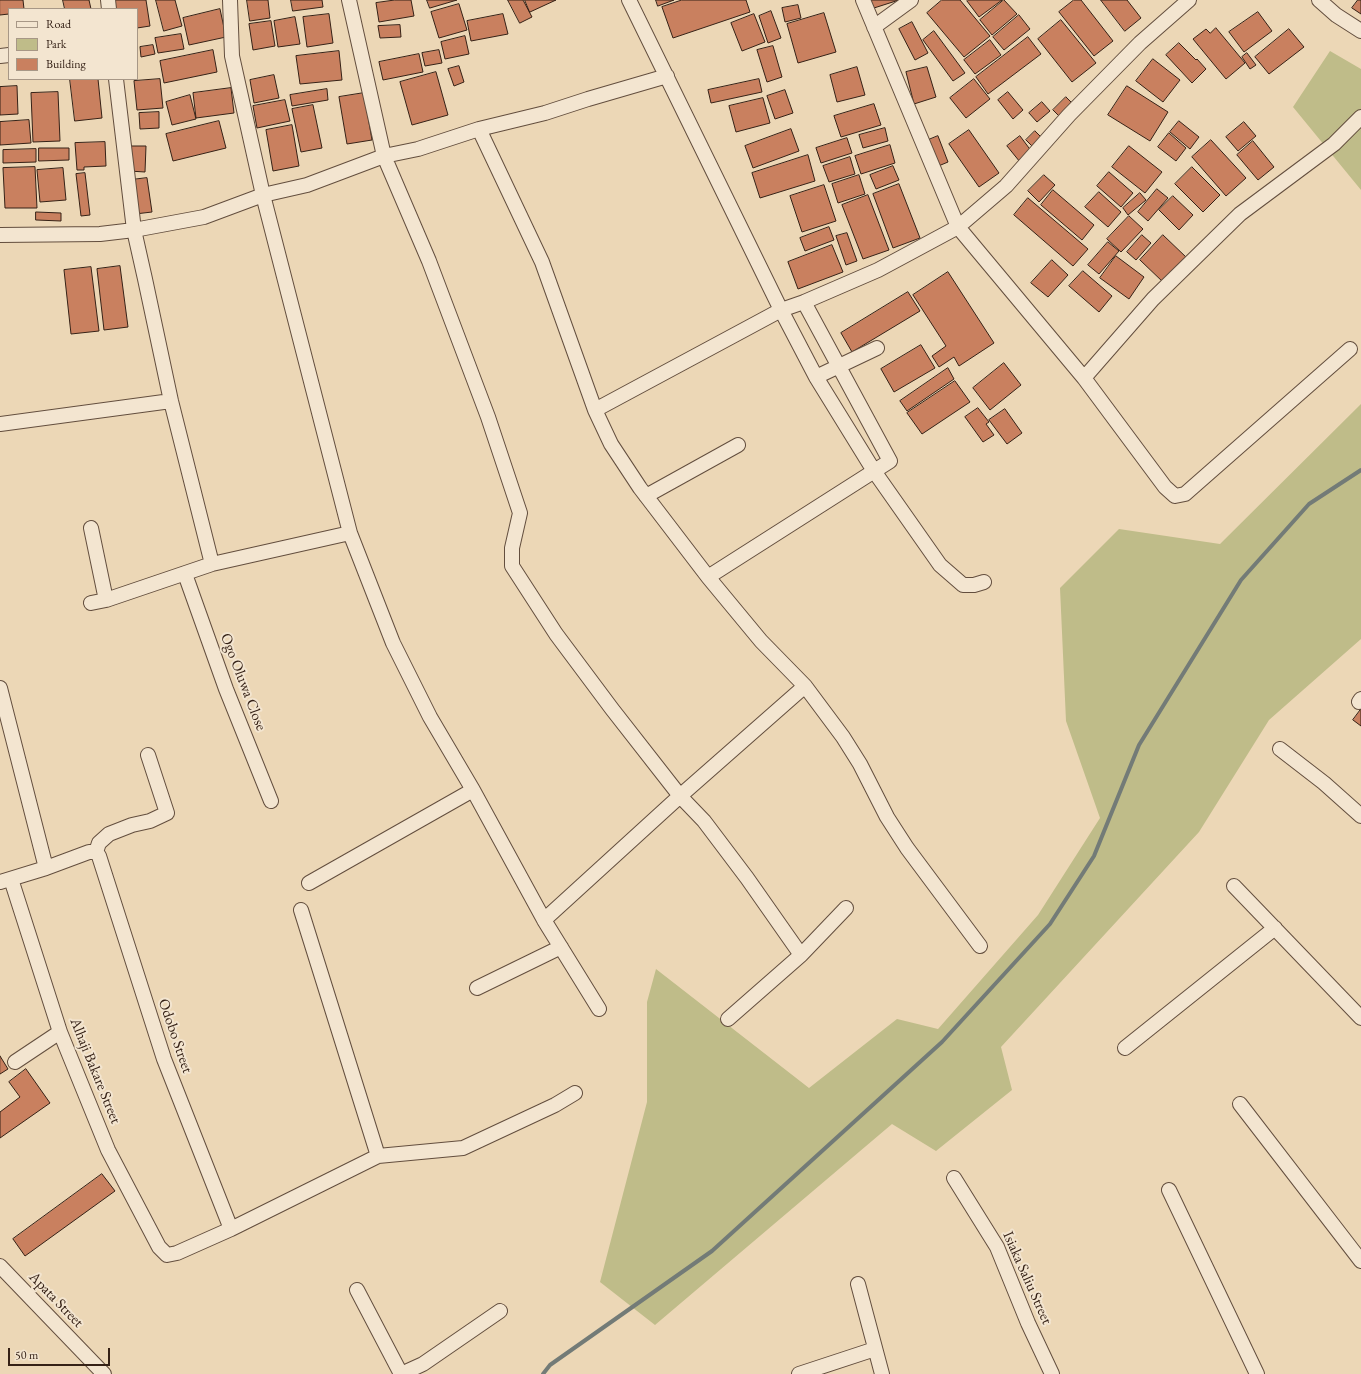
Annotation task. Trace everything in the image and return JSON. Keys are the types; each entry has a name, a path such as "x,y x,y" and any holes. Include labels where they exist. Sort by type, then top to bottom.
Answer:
{"street":[{"path":"230,0 232,56 262,195 350,533 393,643 430,717 473,790 544,920 599,1008"},
{"path":"349,0 384,156 428,261 482,402 520,513 512,548 512,566 556,634 680,796 704,821 747,878 801,955"},
{"path":"629,0 781,310 816,377 874,471 940,565 964,585 974,585 984,582"},
{"path":"863,0 958,227 1084,378 1165,487 1175,496 1185,494 1350,349"},
{"path":"874,27 911,0"},
{"path":"595,410 781,310 804,302 878,270 958,227 1006,186 1074,109 1140,43 1189,0"},
{"path":"1319,0 1336,15 1361,31"},
{"path":"0,235 100,234 134,230 204,217 262,195 308,185 384,156 418,149 479,129 545,113 588,98 667,76"},
{"path":"116,80 134,230 146,279 171,401 212,564"},
{"path":"1084,378 1152,299 1240,214 1334,144 1361,117"},
{"path":"479,129 542,262 595,410 611,444 646,496 708,577 761,641 805,686 843,737 860,764 887,817 907,848 980,946"},
{"path":"708,577 890,461 804,302"},
{"path":"816,377 877,348"},
{"path":"0,424 171,401"},
{"path":"646,496 738,445"},
{"path":"91,528 106,600"},
{"path":"91,603 106,600 212,564 350,533"},
{"name":"Ogo Oluwa Close","path":"185,574 226,689 272,801"},
{"path":"544,920 680,796 805,686"},
{"path":"0,688 46,868"},
{"path":"1280,749 1324,783 1361,816"},
{"path":"5,881 89,852 96,852 99,843 109,834 132,825 150,821 167,813 148,755"},
{"path":"309,883 473,790"},
{"name":"Odobo Street","path":"96,852 100,856 164,1059 231,1229"},
{"name":"Alhaji Bakare Street","path":"5,881 60,1032 108,1150 159,1247 167,1255 177,1253 231,1229"},
{"path":"1234,886 1361,1018"},
{"path":"728,1019 801,955 846,908"},
{"path":"301,910 378,1156"},
{"path":"1124,1048 1275,928"},
{"path":"477,988 561,948"},
{"path":"15,1062 60,1032"},
{"path":"231,1229 378,1156 463,1148 548,1108 575,1093"},
{"path":"1240,1104 1361,1261"},
{"name":"Isiaka Saliu Street","path":"954,1178 997,1247 1028,1323 1052,1374"},
{"path":"1169,1190 1256,1374"},
{"name":"Apata Street","path":"0,1266 104,1374"},
{"path":"858,1284 882,1374"},
{"path":"357,1290 401,1374 423,1364 500,1311"},
{"path":"798,1374 875,1349"}],"green space":[{"path":"1330,51 1361,69 1361,190 1293,107"},
{"path":"1361,404 1361,639 1269,720 1199,832 1001,1047 1012,1090 936,1151 892,1124 655,1325 600,1282 647,1102 647,1002 656,969 809,1088 897,1019 938,1029 1038,915 1100,818 1066,721 1060,588 1119,529 1220,544"}],"building":[{"path":"0,0 23,0 24,8 8,8 8,14 0,15"},
{"path":"63,0 89,0 91,8 65,8"},
{"path":"114,0 146,0 150,26 138,28 138,8 116,8"},
{"path":"156,0 175,0 182,26 164,31"},
{"path":"247,0 268,0 270,18 250,21"},
{"path":"291,0 322,0 323,7 293,11"},
{"path":"395,0 411,0 414,16 379,22 376,3"},
{"path":"427,0 457,0 430,8"},
{"path":"508,0 523,0 532,17 520,23"},
{"path":"525,0 556,0 530,12"},
{"path":"656,0 674,0 658,6"},
{"path":"682,0 746,0 750,12 673,38 662,7"},
{"path":"871,0 899,0 874,8"},
{"path":"942,0 960,0 990,36 964,57 927,13"},
{"path":"1002,0 979,17 967,1"},
{"path":"1004,0 1017,14 992,35 980,20"},
{"path":"1074,0 1081,0 1113,41 1094,56 1059,12"},
{"path":"1101,0 1127,0 1141,18 1125,31"},
{"path":"1358,0 1361,0 1361,14 1352,8"},
{"path":"459,4 467,30 439,38 431,12"},
{"path":"798,5 801,18 785,22 782,8"},
{"path":"220,9 226,37 189,45 183,18"},
{"path":"771,11 781,38 768,43 759,16"},
{"path":"1258,12 1272,31 1244,52 1229,32"},
{"path":"824,13 836,52 798,63 787,24"},
{"path":"329,14 333,43 307,47 303,17"},
{"path":"503,14 508,34 471,41 467,21"},
{"path":"754,14 765,42 742,51 731,23"},
{"path":"1019,15 1030,29 1004,50 993,37"},
{"path":"295,17 300,44 278,47 274,21"},
{"path":"1061,20 1096,63 1072,82 1038,39"},
{"path":"271,21 275,46 253,50 249,24"},
{"path":"912,22 928,53 915,60 899,29"},
{"path":"400,25 401,37 380,38 378,26"},
{"path":"1216,28 1245,63 1226,79 1193,39 1206,29 1210,33"},
{"path":"1289,29 1304,47 1269,74 1255,57"},
{"path":"934,31 965,73 953,81 923,40"},
{"path":"181,34 184,49 158,53 155,38"},
{"path":"465,36 469,54 445,59 441,42"},
{"path":"1028,37 1041,54 988,94 976,77"},
{"path":"990,40 1001,55 975,74 964,60"},
{"path":"1179,43 1206,69 1192,83 1166,55"},
{"path":"153,45 155,54 141,57 140,47"},
{"path":"773,46 782,77 767,82 757,50"},
{"path":"213,50 217,72 164,83 160,61"},
{"path":"439,50 442,63 425,66 422,53"},
{"path":"339,51 342,80 300,84 296,56"},
{"path":"1247,53 1256,65 1250,69 1242,57"},
{"path":"419,54 423,72 383,80 379,62"},
{"path":"1153,59 1180,80 1163,102 1136,81"},
{"path":"459,66 464,82 454,86 448,69"},
{"path":"857,67 865,95 837,102 830,75"},
{"path":"927,67 936,97 914,104 906,72"},
{"path":"436,72 448,115 412,125 400,82"},
{"path":"274,75 279,98 254,103 250,80"},
{"path":"160,79 163,108 137,110 134,81"},
{"path":"759,79 762,92 711,103 708,90"},
{"path":"974,79 990,99 966,118 950,98"},
{"path":"70,80 98,80 102,118 75,121"},
{"path":"17,86 18,114 0,115 0,87"},
{"path":"1127,86 1168,112 1150,141 1108,115"},
{"path":"231,88 234,113 196,118 193,93"},
{"path":"327,89 328,100 292,106 290,95"},
{"path":"785,90 793,113 775,119 767,96"},
{"path":"58,92 60,141 33,142 31,93"},
{"path":"1008,92 1023,110 1013,119 998,100"},
{"path":"364,93 372,140 347,144 339,97"},
{"path":"190,95 196,119 172,125 166,102"},
{"path":"1066,97 1074,105 1061,118 1053,110"},
{"path":"763,98 770,123 736,132 729,106"},
{"path":"285,100 290,121 257,128 253,106"},
{"path":"1042,102 1050,111 1037,122 1029,113"},
{"path":"874,104 881,125 841,137 834,116"},
{"path":"313,105 322,148 301,152 292,109"},
{"path":"159,112 159,128 140,129 139,113"},
{"path":"29,120 31,143 0,145 0,122"},
{"path":"219,121 226,148 173,161 166,134"},
{"path":"1179,121 1199,137 1190,149 1170,132"},
{"path":"1244,122 1256,136 1238,151 1226,137"},
{"path":"292,125 299,166 273,171 266,130"},
{"path":"885,128 888,141 863,148 859,135"},
{"path":"791,129 799,151 753,168 745,146"},
{"path":"969,130 999,173 979,187 949,144"},
{"path":"1035,131 1043,139 1034,148 1026,140"},
{"path":"1169,133 1186,148 1176,161 1158,147"},
{"path":"938,136 948,162 936,167 926,141"},
{"path":"1020,136 1032,152 1020,162 1007,146"},
{"path":"847,138 852,153 821,163 816,148"},
{"path":"1211,140 1246,178 1226,196 1192,157"},
{"path":"1253,141 1274,167 1258,180 1237,155"},
{"path":"105,142 106,166 84,167 84,170 77,170 75,143"},
{"path":"890,145 895,163 861,174 855,156"},
{"path":"130,146 146,146 145,172 129,171"},
{"path":"1129,146 1162,172 1145,193 1112,167"},
{"path":"39,148 69,148 69,160 39,161"},
{"path":"36,149 36,162 3,163 3,150"},
{"path":"808,155 815,181 760,198 752,173"},
{"path":"850,157 855,174 829,182 823,166"},
{"path":"893,166 899,180 876,189 870,175"},
{"path":"35,167 37,208 5,208 3,168"},
{"path":"1192,167 1220,195 1203,212 1175,184"},
{"path":"63,168 66,200 40,202 37,170"},
{"path":"1109,172 1133,193 1121,207 1097,186"},
{"path":"85,173 90,215 81,216 76,174"},
{"path":"859,175 865,194 838,203 832,184"},
{"path":"1044,175 1055,185 1039,202 1028,191"},
{"path":"147,178 152,212 135,214 131,180"},
{"path":"899,184 920,238 893,248 873,194"},
{"path":"824,185 836,221 802,232 790,196"},
{"path":"1157,189 1168,198 1148,221 1138,212"},
{"path":"1053,190 1094,225 1082,240 1041,205"},
{"path":"1099,192 1121,212 1108,227 1085,207"},
{"path":"1140,193 1146,200 1128,215 1123,208"},
{"path":"868,195 889,250 863,259 842,205"},
{"path":"1173,196 1193,215 1179,230 1159,210"},
{"path":"1028,198 1088,249 1073,266 1014,215"},
{"path":"36,212 61,213 61,221 36,220"},
{"path":"1129,216 1143,229 1121,252 1107,239"},
{"path":"829,227 834,240 805,251 800,238"},
{"path":"847,233 857,261 846,265 836,236"},
{"path":"1142,235 1151,243 1136,260 1127,252"},
{"path":"1163,235 1187,258 1164,283 1140,260"},
{"path":"1108,242 1119,251 1099,274 1088,265"},
{"path":"832,245 843,272 798,289 788,262"},
{"path":"1116,256 1144,277 1129,299 1100,278"},
{"path":"1052,260 1068,275 1048,297 1031,283"},
{"path":"120,266 128,327 104,330 97,269"},
{"path":"91,267 99,331 71,334 64,270"},
{"path":"1083,271 1112,296 1099,312 1069,286"},
{"path":"948,272 994,343 959,366 954,357 939,367 932,356 946,346 913,295"},
{"path":"908,292 920,311 852,352 841,333"},
{"path":"921,345 935,368 894,392 881,369"},
{"path":"1004,363 1021,385 990,410 973,388"},
{"path":"948,368 954,379 907,411 900,401"},
{"path":"955,381 970,402 922,434 907,413"},
{"path":"978,408 989,422 986,424 994,435 983,442 965,417"},
{"path":"1005,409 1022,433 1007,444 989,420"},
{"path":"1361,709 1361,726 1353,720"},
{"path":"0,1056 8,1069 0,1074"},
{"path":"26,1069 50,1103 0,1138 0,1112 20,1097 9,1082"},
{"path":"102,1174 115,1191 25,1256 13,1239"}],"waterway":[{"path":"543,1374 550,1365 712,1251 942,1042 1050,924 1094,856 1139,745 1241,580 1309,504 1361,470"}]}
